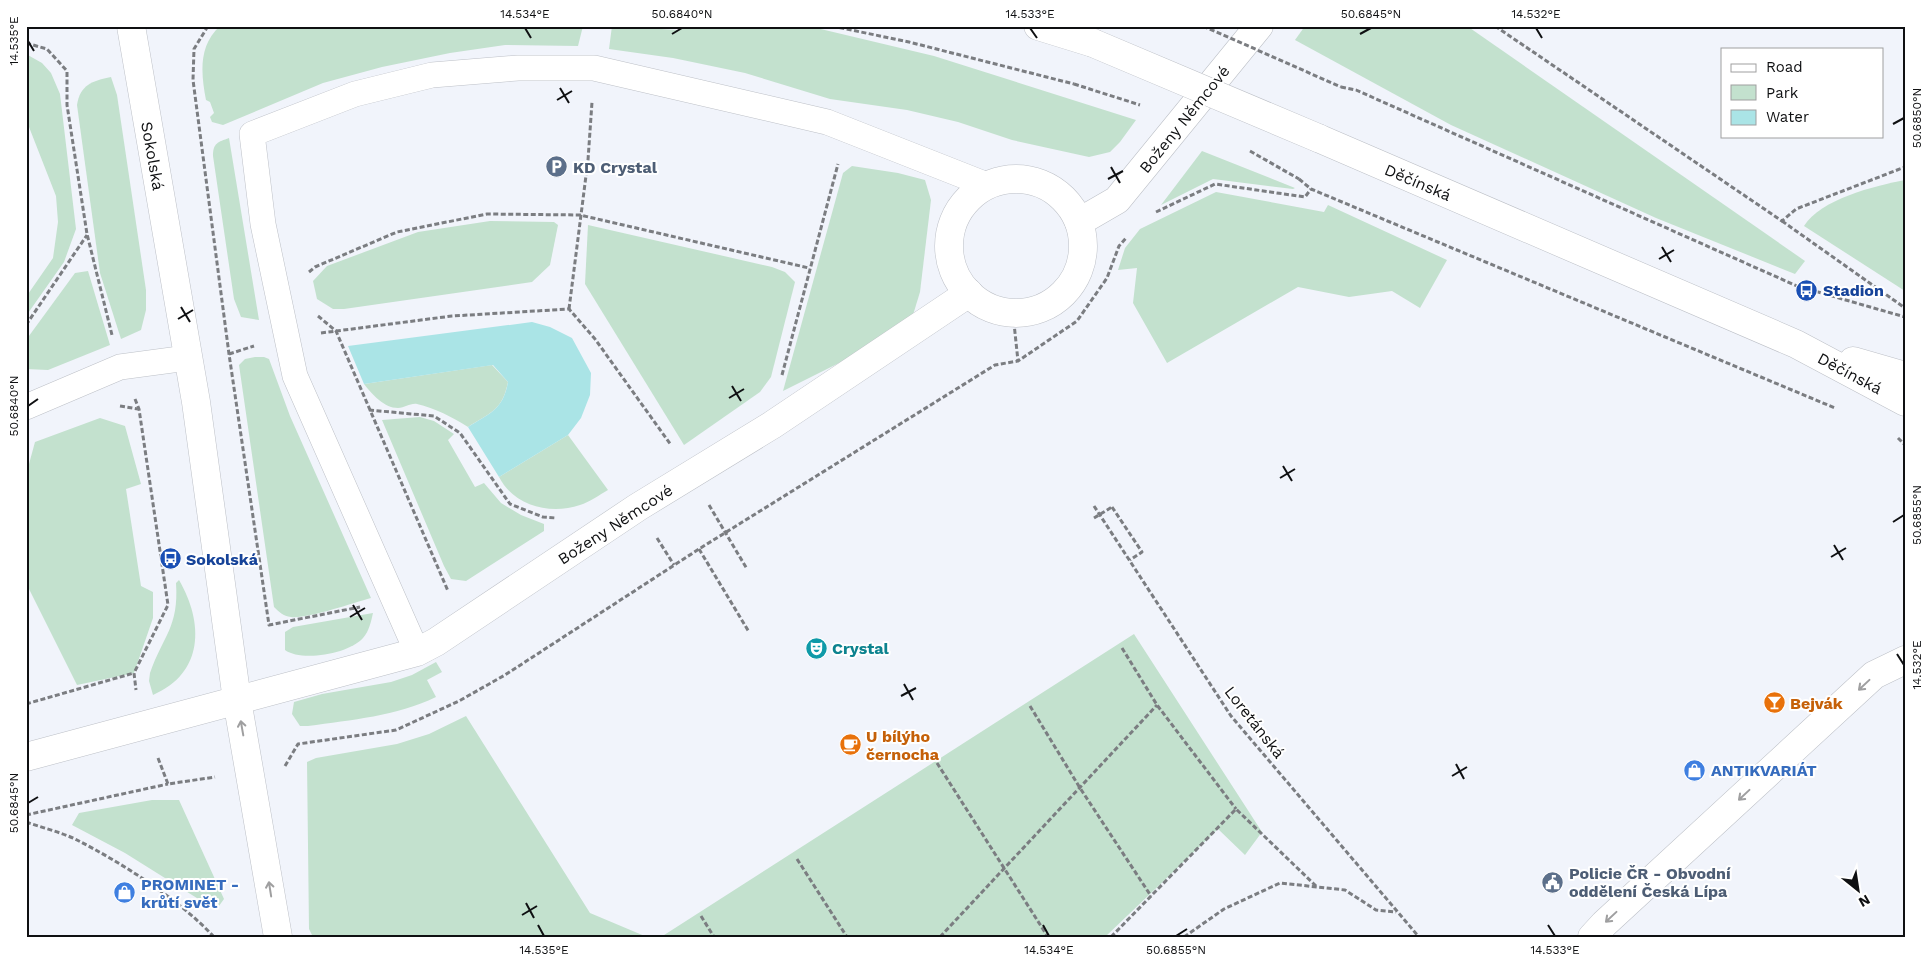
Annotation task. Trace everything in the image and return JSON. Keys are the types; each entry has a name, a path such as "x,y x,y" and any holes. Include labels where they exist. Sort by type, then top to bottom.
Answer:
{"street":[{"name":"Sokolská","path":"131,26 196,402 237,700 278,937"},
{"name":"Děčínská","path":"1038,26 1094,43 1796,344 1905,402"},
{"name":"Boženy Němcové","path":"1079,222 1118,200 1259,26"},
{"path":"1008,178 1030,180 1051,188 1068,203 1079,222 1083,244 1080,266 1070,286 1054,301 1035,311 1013,314 991,309 969,293 958,280 949,260 948,237 955,216 968,197 987,185 1008,178"},
{"name":"Boženy Němcové","path":"237,700 418,652 436,642 691,474 772,425 969,293"},
{"name":"Děčínská","path":"1796,344 1905,376"},
{"path":"1592,937 1874,675 1905,660"},
{"path":"26,757 237,700"}],"lane":[{"path":"418,652 295,376 263,224 252,134 355,94 432,75 518,68 594,68 826,122 987,185"},
{"path":"26,407 120,367 187,358"}],"path":[{"path":"208,26 194,49 193,80 235,396"},
{"path":"832,26 909,42 1074,84 1146,106"},
{"path":"1202,26 1342,87 1356,90 1797,286 1905,317"},
{"path":"1495,26 1782,221 1905,308"},
{"path":"26,43 47,49 66,71 67,105 87,234 120,367 139,409 168,605 134,673 136,692"},
{"path":"594,68 588,160 569,309 595,339 691,474 747,569"},
{"path":"781,379 847,130"},
{"path":"1244,147 1299,179 1311,189 1844,412"},
{"path":"1782,221 1796,209 1905,168"},
{"path":"1154,213 1215,184 1305,197 1311,189"},
{"path":"304,277 315,266 397,232 487,214 580,215 809,268"},
{"path":"26,325 87,234"},
{"path":"26,815 168,784 283,768 298,744 396,730 459,701 505,674 699,549 995,365 1018,361 1077,321 1108,278"},
{"path":"336,331 452,316 569,309"},
{"path":"1013,314 1018,361"},
{"path":"317,315 336,331 449,594"},
{"path":"369,410 434,416 460,433 510,504 542,517 559,518"},
{"path":"1898,434 1905,437"},
{"name":"Loretánská","path":"1094,506 1231,716 1418,937"},
{"path":"1094,518 1112,507 1142,552 1130,560"},
{"path":"699,549 749,632"},
{"path":"1122,648 1157,705 1236,809 1316,886"},
{"path":"26,704 134,673"},
{"path":"940,937 1157,705"},
{"path":"1030,706 1080,788 1151,896"},
{"path":"156,751 168,784"},
{"path":"936,763 1048,937"},
{"path":"1112,937 1236,809"},
{"path":"26,822 76,840 134,874 195,916 214,937"},
{"path":"797,859 847,937"},
{"path":"1184,937 1224,909 1280,883 1345,890 1376,910 1397,912"},
{"path":"701,916 714,937"}],"green space":[{"path":"220,26 583,26 578,46 505,45 450,53 382,67 323,83 223,125 212,122 210,117 214,113 210,102 206,100 202,70 208,42"},
{"path":"612,26 678,30 686,26 808,26 934,56 1136,120 1110,152 1089,157 1012,140 958,122 907,110 830,99 745,73 673,58 609,49"},
{"path":"1305,26 1467,26 1805,261 1795,274 1656,218 1451,125 1295,40"},
{"path":"26,54 42,63 51,73 60,94 76,229 64,262 26,316 26,297 53,258 58,222 56,196 29,127 26,128"},
{"path":"111,77 117,95 146,290 146,310 141,330 121,339 100,273 77,105 84,88 93,82"},
{"path":"229,138 259,320 241,317 234,299 213,156 214,148 217,144"},
{"path":"1202,151 1295,188 1213,179 1161,205"},
{"path":"852,166 898,173 925,180 931,200 920,292 909,328 783,391 843,173"},
{"path":"1905,180 1905,291 1804,226 1823,208 1835,201 1864,190"},
{"path":"1216,192 1324,212 1328,205 1447,260 1420,308 1392,291 1349,297 1298,287 1167,363 1133,303 1137,268 1118,270 1125,248 1140,229"},
{"path":"490,221 554,222 558,225 550,265 532,282 344,309 333,309 317,299 313,281 327,266 418,232"},
{"path":"588,225 772,267 785,272 795,282 771,377 760,392 684,445 585,284"},
{"path":"88,271 110,345 48,370 26,369 26,340 75,273"},
{"path":"255,357 269,359 290,416 371,598 299,617 286,616 274,607 239,365 245,359"},
{"path":"492,365 508,382 506,392 494,410 468,427 443,413 417,404 398,408 388,406 364,384"},
{"path":"420,417 434,421 454,434 448,440 475,487 484,483 501,503 521,515 544,524 544,531 466,581 451,579 444,566 382,420"},
{"path":"100,418 125,426 141,484 126,489 141,586 153,592 153,618 134,673 77,685 26,583 26,475 35,442"},
{"path":"568,435 608,490 584,504 557,509 534,506 514,495 506,487 499,477"},
{"path":"179,580 193,613 194,645 190,660 182,674 170,686 153,695 149,681 150,673 173,621 176,583"},
{"path":"373,613 370,626 363,638 347,648 313,656 292,654 285,650 285,632 293,627"},
{"path":"1134,634 1262,832 1245,855 1218,829 1105,937 661,937"},
{"path":"436,662 442,672 427,680 436,697 405,709 341,722 308,726 300,726 292,714 294,702 322,694 391,682 412,675"},
{"path":"466,716 590,913 647,937 313,937 309,929 307,762 316,758 397,744 429,734"},
{"path":"152,800 179,800 224,899 216,910 125,853 72,825 79,813"}],"water":[{"path":"532,322 550,327 572,338 591,373 590,395 581,418 568,435 499,477 468,427 494,410 503,399 508,382 493,365 364,384 348,346"}],"place":[{"name":"KD Crystal","path":"557,167"},
{"name":"Stadion","path":"1807,290"},
{"name":"Sokolská","path":"170,559"},
{"name":"Crystal","path":"816,648"},
{"name":"Bejvák","path":"1774,703"},
{"name":"U bílýho černocha","path":"850,745"},
{"name":"ANTIKVARIÁT","path":"1695,770"},
{"name":"Policie ČR - Obvodní oddělení Česká Lípa","path":"1553,882"},
{"name":"PROMINET - krůtí svět","path":"125,893"}]}
